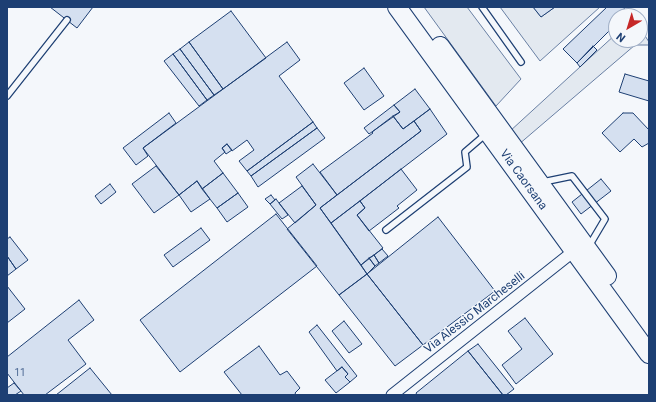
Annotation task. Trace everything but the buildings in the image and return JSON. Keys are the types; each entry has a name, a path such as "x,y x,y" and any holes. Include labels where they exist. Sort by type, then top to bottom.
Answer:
{"main road":[{"name":"Via Caorsana","path":"397,7 488,133 649,333"},
{"name":"Via Caorsana","path":"412,7 541,183 581,249 649,354"}],"street":[{"name":"Via Alessio Marcheselli","path":"392,395 581,249"}],"lane":[{"path":"482,7 521,62"},
{"path":"7,96 67,20"},
{"path":"386,230 467,167 465,152 488,133"},
{"path":"541,183 572,176 605,219 581,249"}],"shaded area":[{"path":"424,7 467,7 521,79 496,106"},
{"path":"500,7 533,7 541,17 555,7 600,7 540,61"},
{"path":"608,41 608,48 631,48 518,145 509,132"}]}
